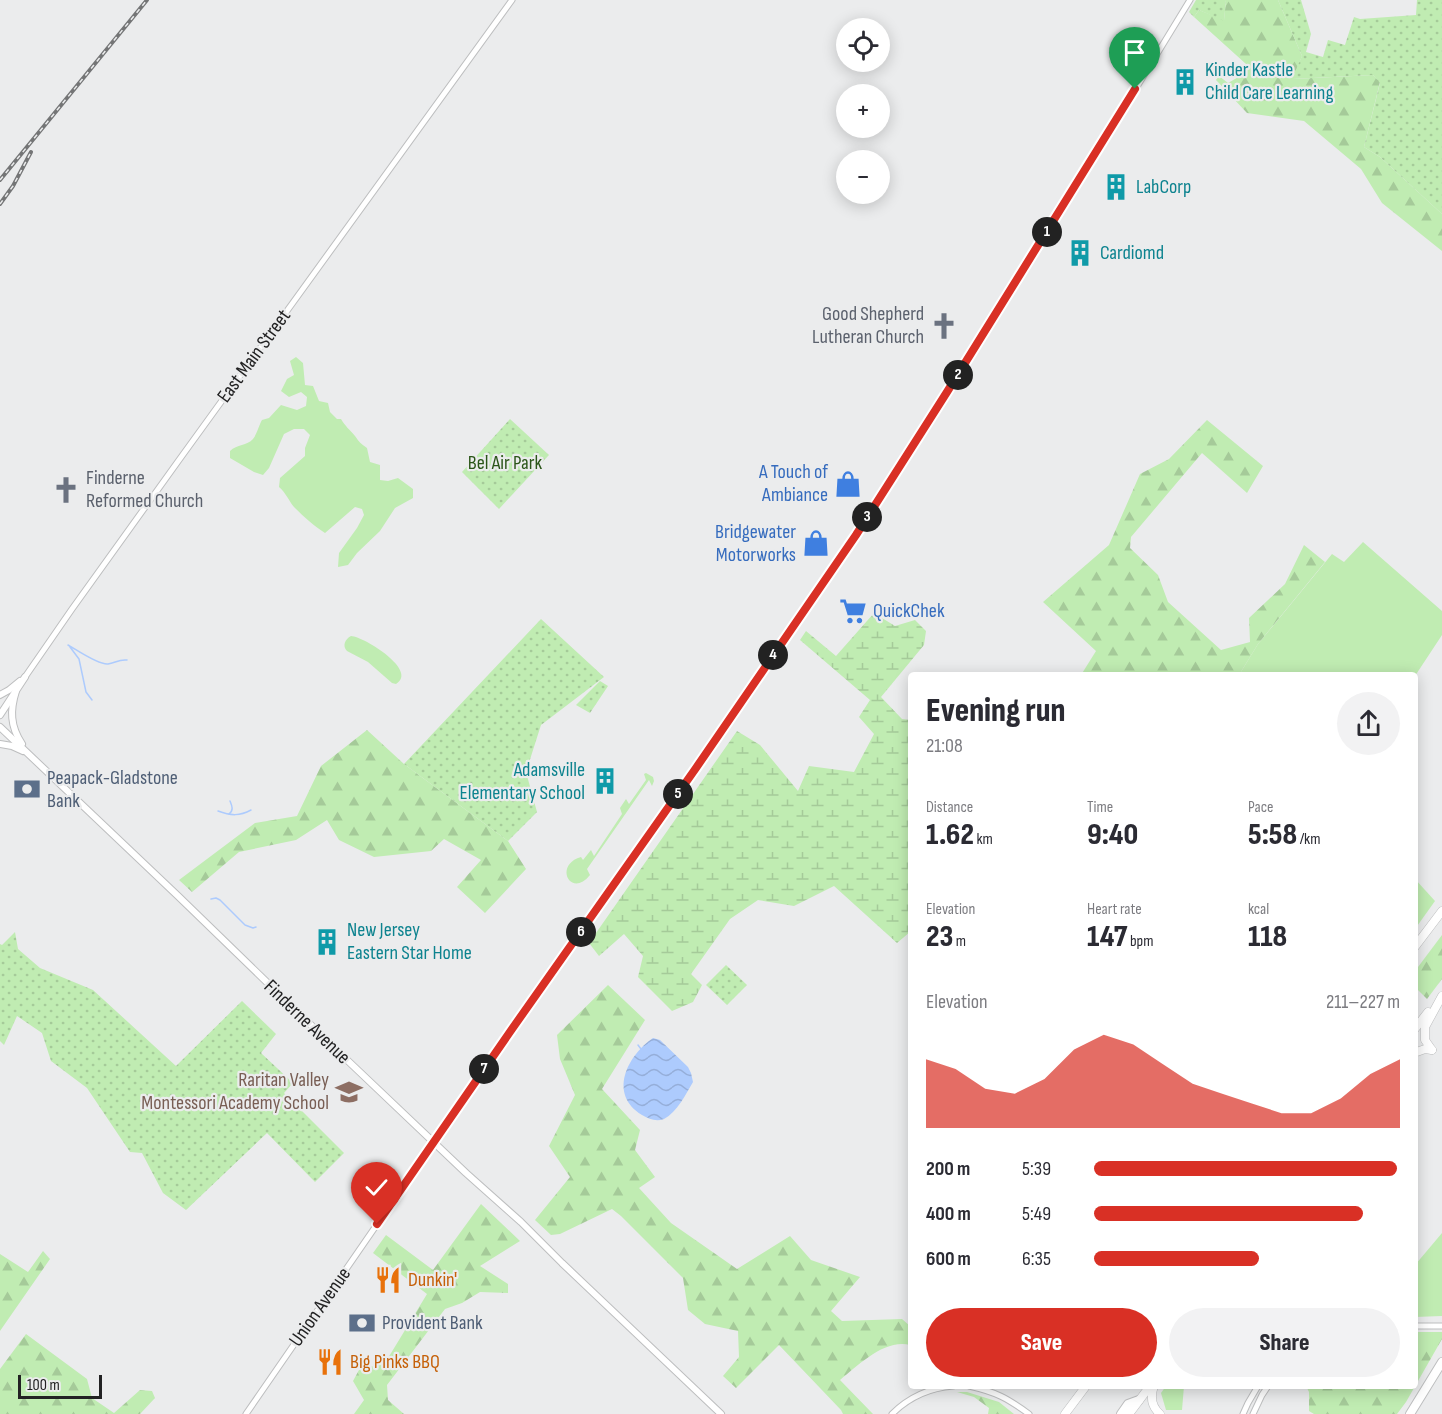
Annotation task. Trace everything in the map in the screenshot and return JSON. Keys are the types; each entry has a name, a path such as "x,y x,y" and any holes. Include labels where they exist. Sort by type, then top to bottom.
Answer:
{"highway":[{"path":"1418,943 1442,911"},
{"path":"1418,1025 1442,995"},
{"path":"1418,1051 1432,1050 1425,1040 1425,1027 1442,995"},
{"path":"1410,1414 1442,1362"},
{"path":"1065,1414 1084,1389"},
{"path":"1129,1414 1149,1389"},
{"path":"1152,1389 1152,1404 1160,1414"},
{"path":"1121,1414 1128,1404 1139,1400"}],"main road":[{"name":"East Main Street","path":"0,715 25,677"},
{"path":"0,695 25,677"},
{"path":"16,691 11,718 17,736 28,754"},
{"name":"Finderne Avenue","path":"0,727 721,1414"},
{"path":"0,744 12,746 28,754"}],"street":[{"name":"East Main Street","path":"25,677 184,452 512,0"},
{"name":"Union Avenue","path":"246,1414 856,535 1069,198 1190,0"},
{"path":"1418,1326 1440,1326"},
{"path":"892,1414 917,1395 934,1389"},
{"path":"981,1389 1007,1398 1029,1414"},
{"path":"1243,1414 1256,1389"},
{"path":"1253,1414 1266,1389"}],"green space":[{"path":"1196,0 1226,0 1224,21 1199,10 1194,17 1189,12"},
{"path":"1226,0 1278,0 1302,56 1293,79 1373,75 1380,82 1364,147 1380,157 1442,214 1442,251 1382,203 1361,169 1304,121 1247,113 1216,80 1219,76 1228,83 1242,75 1246,64 1194,17 1199,10 1224,20"},
{"path":"1278,0 1301,0 1311,34 1306,52 1323,57 1328,40 1345,45 1354,17 1360,19 1416,15 1417,0 1442,0 1442,214 1380,157 1364,147 1380,83 1373,75 1292,79 1302,56"},
{"path":"296,357 303,363 305,385 313,386 319,401 328,403 330,412 337,419 341,419 359,442 367,448 370,462 380,465 380,480 388,481 398,478 413,489 413,498 395,508 380,531 348,565 338,567 339,553 364,515 362,509 355,507 325,533 294,507 279,487 280,478 305,456 305,448 310,435 304,429 294,429 284,434 269,468 263,475 230,458 230,451 251,441 262,420 269,418 281,405 297,410 306,406 307,397 301,392 289,397 281,391 287,379 294,375 290,361"},
{"name":"Bel Air Park","path":"510,419 549,455 499,509 462,472"},
{"path":"1207,420 1263,466 1247,493 1202,453 1131,537 1130,548 1158,575 1168,602 1221,650 1250,642 1249,618 1285,584 1304,545 1325,562 1258,644 1241,672 1083,672 1096,651 1043,602 1109,545 1140,474 1169,459"},
{"path":"1363,542 1442,611 1442,635 1418,672 1241,672 1258,644 1332,554 1344,562"},
{"path":"874,613 895,626 915,620 926,631 924,645 881,697 902,719 908,720 908,934 897,943 834,886 794,906 758,900 730,919 691,974 702,985 693,1002 672,1011 638,977 643,956 624,934 599,956 589,943 737,731 760,745 798,791 809,766 854,772 874,734 859,717 870,700 800,640 806,631 836,656"},
{"path":"541,619 604,677 541,725 526,772 537,812 508,841 404,764"},
{"path":"351,636 377,648 396,663 401,671 401,678 396,684 368,662 347,651 345,643"},
{"path":"600,681 608,686 590,713 576,705"},
{"path":"367,730 404,764 508,841 526,869 485,913 457,887 481,860 444,839 431,851 374,857 339,840 327,820 296,840 239,852 192,892 179,880 255,823 297,816 321,766"},
{"path":"644,774 653,777 652,786 649,780 587,869 590,875 583,881 571,882 567,873 568,867 581,857 583,860 591,850 594,856 622,814 620,808 626,799 629,804 646,780"},
{"path":"1418,882 1435,901 1418,925"},
{"path":"15,932 18,949 40,968 93,990 176,1066 242,1001 276,1034 261,1053 293,1083 284,1093 344,1153 315,1182 267,1133 186,1210 163,1193 142,1153 130,1152 87,1088 51,1061 42,1033 17,1016 4,1045 0,1041 0,944 2,945"},
{"path":"1442,935 1442,979 1427,999 1418,990 1418,967"},
{"path":"726,965 747,985 727,1005 706,985"},
{"path":"608,985 645,1020 602,1089 640,1130 635,1150 655,1177 639,1188 671,1223 737,1269 790,1236 811,1260 860,1277 831,1311 842,1321 902,1319 908,1324 908,1345 900,1344 881,1349 840,1380 873,1414 843,1414 779,1345 736,1388 723,1376 739,1357 738,1331 705,1324 688,1310 683,1278 612,1209 560,1234 551,1235 535,1220 570,1177 549,1146 575,1095 560,1059 557,1035"},
{"path":"481,1204 520,1241 480,1266 508,1284 508,1293 480,1292 462,1303 445,1309 387,1385 388,1400 404,1414 354,1414 364,1400 353,1381 359,1370 385,1363 427,1294 373,1253 386,1235 433,1270"},
{"path":"1442,1233 1442,1316 1418,1317 1418,1261"},
{"path":"43,1251 50,1259 0,1331 0,1254 28,1272"},
{"path":"1418,1332 1442,1332 1442,1339 1418,1381"},
{"path":"26,1334 87,1379 92,1398 114,1413 140,1390 152,1391 155,1398 140,1414 0,1414 0,1369"},
{"path":"1164,1389 1184,1389 1182,1410 1166,1410 1161,1393"},
{"path":"1308,1389 1413,1389 1397,1414 1314,1414 1309,1411"},
{"path":"957,1392 967,1392 999,1402 1014,1414 988,1414 989,1408 974,1397"}],"water":[{"path":"653,1038 660,1040 688,1067 693,1082 673,1112 664,1119 658,1120 642,1115 632,1106 626,1097 624,1086 629,1065"}],"waterway":[{"path":"68,645 104,664 127,660"},
{"path":"70,647 79,659 86,692 92,700"},
{"path":"229,814 232,809 230,801"},
{"path":"218,811 235,815 251,810"},
{"path":"211,899 220,900 245,925 256,927"},
{"path":"638,1045 641,1049"}],"railway":[{"path":"0,180 147,0"},
{"path":"0,204 13,186 31,152"}],"place":[{"name":"Kinder Kastle Child Care Learning","path":"1185,82"},
{"name":"LabCorp","path":"1116,187"},
{"name":"Cardiomd","path":"1080,253"},
{"name":"Good Shepherd Lutheran Church","path":"944,326"},
{"name":"A Touch of Ambiance","path":"848,484"},
{"name":"Finderne Reformed Church","path":"66,490"},
{"name":"Bridgewater Motorworks","path":"816,543"},
{"name":"QuickChek","path":"853,611"},
{"name":"Adamsville Elementary School","path":"605,781"},
{"name":"Peapack-Gladstone Bank","path":"27,789"},
{"name":"New Jersey Eastern Star Home","path":"327,942"},
{"name":"Raritan Valley Montessori Academy School","path":"349,1092"},
{"name":"Dunkin'","path":"388,1280"},
{"name":"Provident Bank","path":"362,1323"},
{"name":"Big Pinks BBQ","path":"330,1362"}],"route":[{"path":"377,1224 856,535 1069,198 1135,89"}]}
